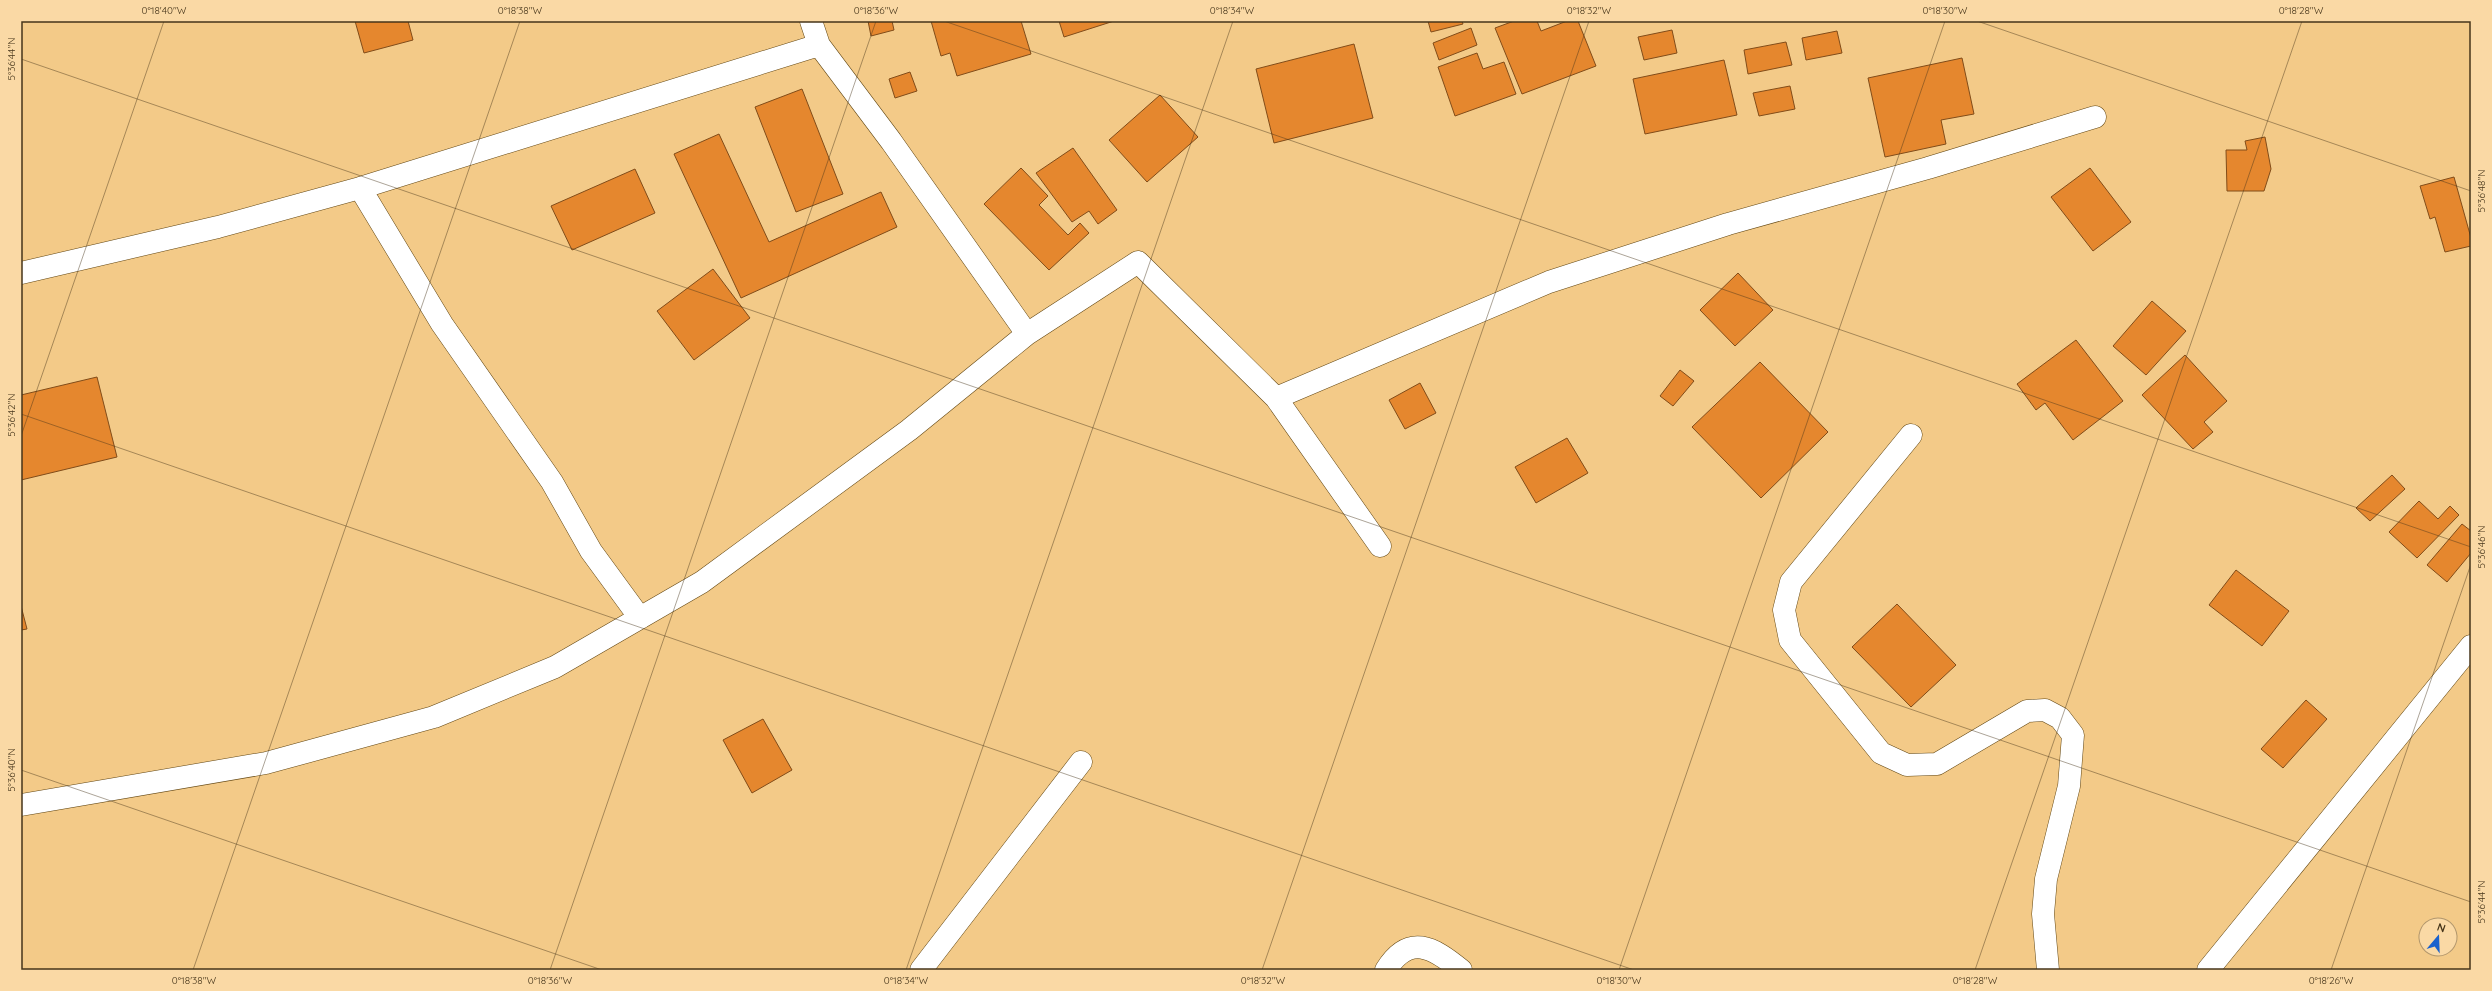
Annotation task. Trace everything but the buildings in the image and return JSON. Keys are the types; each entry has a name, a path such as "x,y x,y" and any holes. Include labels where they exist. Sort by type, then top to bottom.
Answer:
{"street":[{"path":"812,21 819,45 891,141 1027,334"},
{"path":"21,273 218,227 360,188 819,45"},
{"path":"1276,398 1549,282 1728,224 1928,168 2095,116"},
{"path":"360,188 442,324 552,482 591,551 640,618"},
{"path":"21,805 266,764 434,717 555,667 702,582 909,430 1027,334 1138,262 1276,398 1380,546"},
{"path":"1911,435 1791,582 1784,610 1790,640 1881,753 1907,765 1937,764 2027,711 2045,710 2060,718 2073,735 2069,786 2046,879 2043,914 2048,970"},
{"path":"2208,970 2471,646"},
{"path":"922,970 1081,762"},
{"path":"1386,970 1395,956 1403,950 1421,946 1440,953 1461,970"}]}
